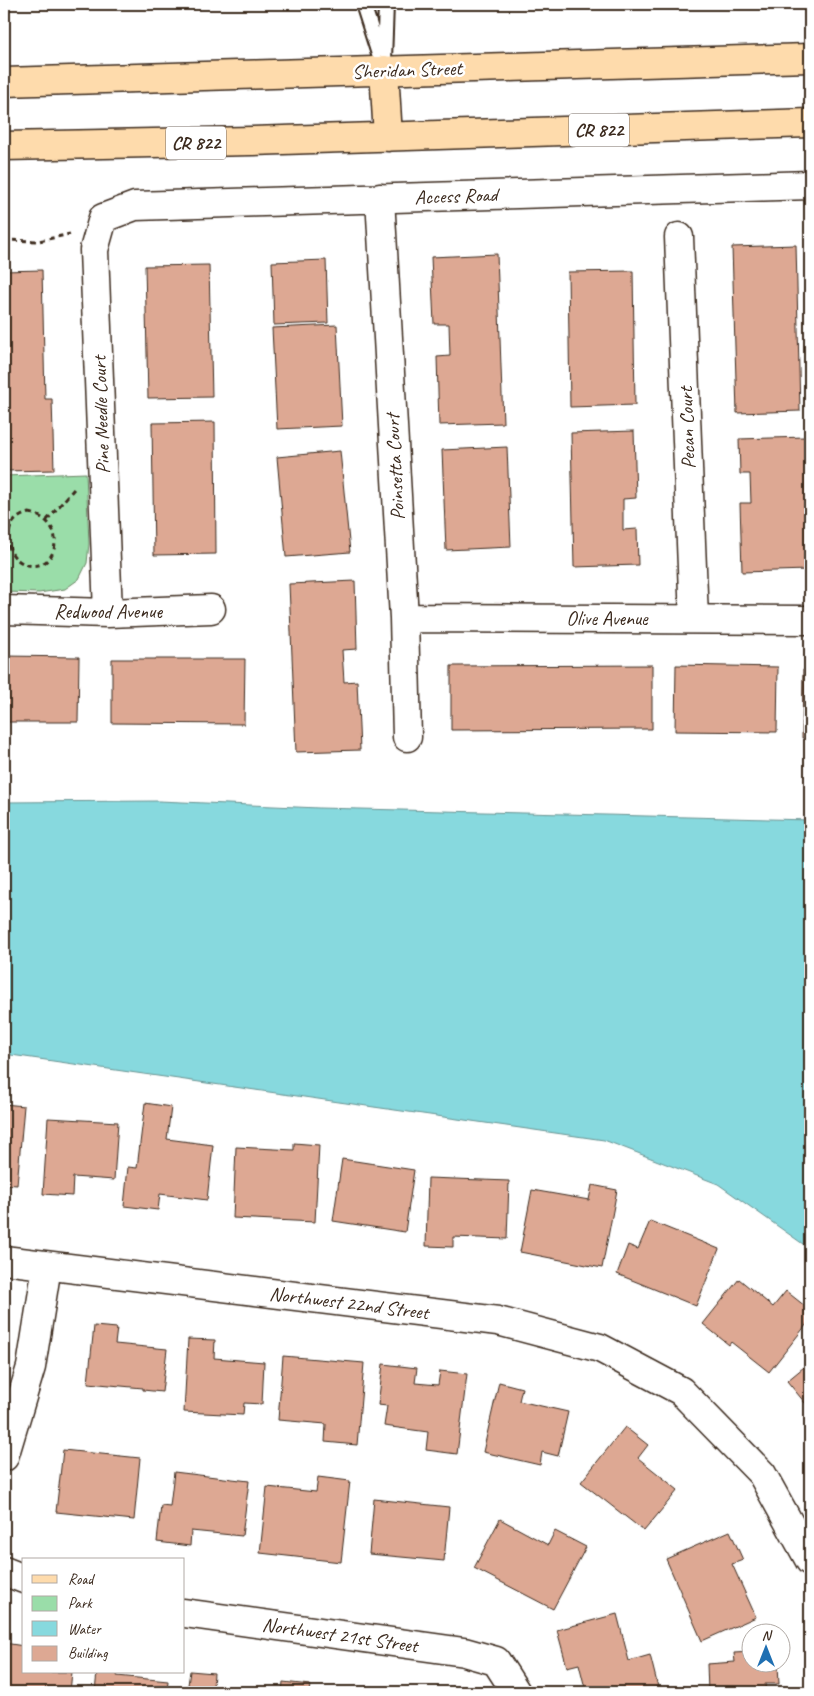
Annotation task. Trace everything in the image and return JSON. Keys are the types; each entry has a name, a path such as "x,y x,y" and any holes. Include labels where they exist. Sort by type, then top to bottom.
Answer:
{"main road":[{"name":"Sheridan Street","path":"4,82 810,58"},
{"path":"384,70 388,137"},
{"name":"CR 822","path":"4,146 252,142 810,123"}],"street":[{"name":"Access Road","path":"103,218 135,206 810,185"},
{"name":"Poinsetta Court","path":"380,198 404,618 407,737"},
{"name":"Pine Needle Court","path":"103,218 94,250 108,613"},
{"name":"Pecan Court","path":"679,237 694,618"},
{"name":"Redwood Avenue","path":"4,610 108,613 211,609"},
{"name":"Olive Avenue","path":"404,618 810,620"},
{"name":"Northwest 22nd Street","path":"4,1260 498,1321 600,1348 681,1391 762,1474 810,1561"},
{"path":"4,1457 31,1367 47,1266"},
{"path":"4,1571 22,1578"},
{"name":"Northwest 21st Street","path":"185,1613 464,1652 496,1661 516,1692"}],"lane":[{"path":"363,4 384,70"},
{"path":"384,70 386,4"}],"path":[{"path":"4,240 39,241 76,233 103,218"},
{"path":"29,513 39,515 47,520 52,527 55,536 53,552 48,560 41,564 32,566 23,564 8,549 10,527 15,519 22,515 29,513"},
{"path":"4,552 8,549"}],"green space":[{"path":"86,473 89,544 87,563 79,579 65,589 39,593 4,592 4,476"}],"water":[{"path":"159,801 319,808 810,820 810,1249 718,1184 604,1140 4,1054 4,802"}],"building":[{"path":"796,245 800,411 737,413 732,247"},
{"path":"497,254 503,423 439,425 437,357 450,356 449,324 434,324 431,257"},
{"path":"326,260 328,323 274,325 272,262"},
{"path":"209,265 212,397 148,398 145,266"},
{"path":"42,270 45,399 52,399 54,470 4,471 4,271"},
{"path":"633,271 635,405 570,407 568,272"},
{"path":"337,325 342,426 277,429 272,328"},
{"path":"215,422 216,554 154,555 152,423"},
{"path":"634,431 636,498 623,499 623,530 637,529 638,565 574,567 571,433"},
{"path":"805,437 808,570 742,572 740,503 751,503 750,474 740,474 739,439"},
{"path":"507,447 511,547 446,550 442,450"},
{"path":"340,451 350,552 286,557 277,457"},
{"path":"355,581 357,649 342,650 344,682 357,681 360,750 296,752 289,584"},
{"path":"4,656 79,657 78,722 4,722"},
{"path":"112,659 245,659 244,724 112,723"},
{"path":"652,665 652,729 451,730 451,666"},
{"path":"676,665 778,667 777,732 675,731"},
{"path":"803,670 810,670 810,738 802,738"},
{"path":"145,1103 171,1107 167,1139 213,1145 207,1200 160,1194 158,1210 124,1206 128,1167 137,1168"},
{"path":"4,1104 24,1106 17,1185 4,1184"},
{"path":"48,1118 118,1122 114,1180 73,1177 72,1196 43,1194"},
{"path":"294,1143 319,1145 315,1222 233,1218 236,1147 294,1150"},
{"path":"342,1159 414,1170 405,1232 333,1221"},
{"path":"428,1178 509,1181 507,1239 453,1237 453,1247 426,1246"},
{"path":"592,1185 617,1190 602,1268 520,1252 532,1190 589,1200"},
{"path":"650,1221 719,1249 696,1306 617,1274 628,1245 638,1249"},
{"path":"739,1279 773,1307 786,1291 810,1310 810,1320 769,1372 731,1342 729,1345 703,1324"},
{"path":"94,1326 117,1328 115,1344 167,1349 162,1392 143,1390 143,1388 88,1383"},
{"path":"188,1339 215,1340 214,1358 264,1362 262,1404 244,1403 243,1415 184,1412"},
{"path":"283,1356 364,1363 357,1445 325,1442 326,1424 278,1420"},
{"path":"810,1362 810,1409 787,1381"},
{"path":"383,1364 417,1368 415,1383 438,1385 440,1371 467,1374 457,1454 426,1450 428,1432 384,1426 387,1406 378,1405"},
{"path":"499,1382 522,1388 519,1401 568,1412 558,1456 542,1452 540,1465 483,1452"},
{"path":"625,1427 648,1445 638,1458 678,1490 644,1531 581,1482"},
{"path":"63,1450 140,1458 134,1520 56,1512"},
{"path":"174,1472 249,1481 242,1536 191,1531 190,1546 157,1542 161,1505 170,1506"},
{"path":"318,1477 350,1481 341,1562 260,1553 267,1487 316,1492"},
{"path":"374,1499 449,1507 444,1561 369,1554"},
{"path":"500,1519 548,1545 555,1531 586,1547 553,1609 474,1568"},
{"path":"730,1531 743,1560 732,1564 756,1617 702,1641 666,1559"},
{"path":"617,1614 629,1661 650,1655 658,1687 637,1692 586,1692 579,1664 567,1667 557,1630"},
{"path":"4,1643 22,1646 22,1674 72,1674 70,1692 4,1692"},
{"path":"734,1653 742,1653 742,1674 778,1674 779,1684 765,1684 766,1692 708,1692 707,1664 735,1662"},
{"path":"190,1671 214,1673 213,1687 259,1692 187,1692"},
{"path":"97,1674 118,1674 117,1676 168,1681 167,1692 95,1692"},
{"path":"283,1682 310,1685 309,1692 282,1692"}]}
